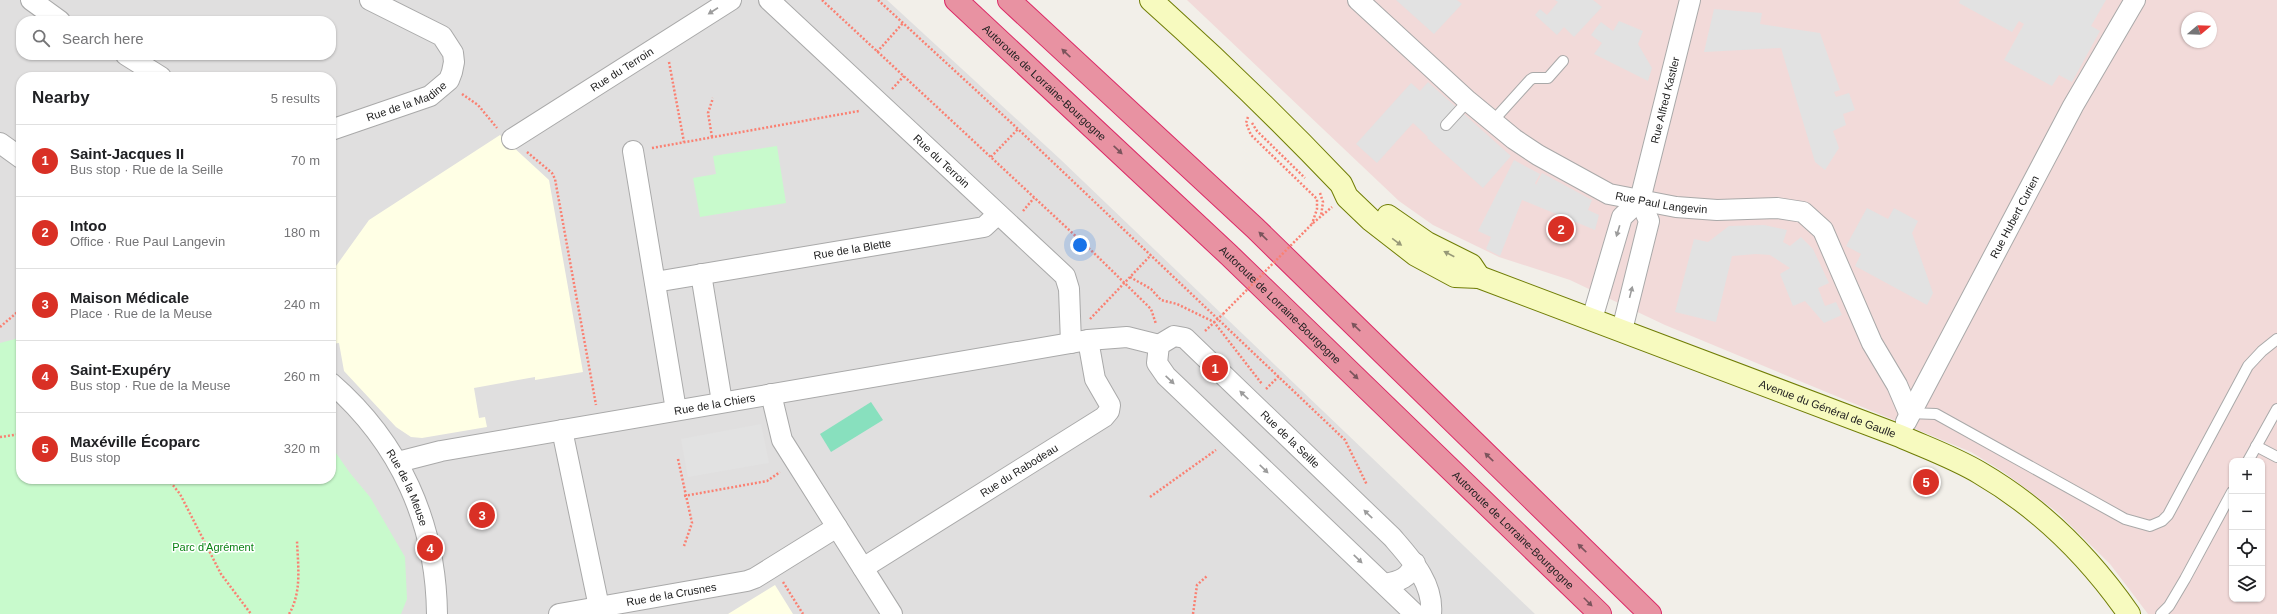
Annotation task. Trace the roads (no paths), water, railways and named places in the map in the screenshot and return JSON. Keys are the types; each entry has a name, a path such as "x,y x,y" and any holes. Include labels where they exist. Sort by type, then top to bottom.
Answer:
{"highway":[{"name":"Autoroute de Lorraine-Bourgogne","path":"956,0 1234,261 1600,614"},
{"path":"1009,0 1255,228 1650,614"}],"main road":[{"name":"Avenue du Général de Gaulle","path":"1151,0 1206,49 1259,112 1341,184 1352,187 1403,228 1471,265 1479,276 1900,436 1981,474 2037,514 2090,563 2110,586 2130,614"}],"street":[{"path":"31,0 53,16"},
{"name":"Rue de la Madine","path":"336,128 430,96 447,83 454,62 453,53 442,36 370,0"},
{"name":"Rue du Terroin","path":"512,139 731,0"},
{"name":"Rue du Terroin","path":"769,0 1068,280 1080,341"},
{"name":"Rue Paul Langevin","path":"1358,0 1492,122 1538,155 1609,194 1664,205 1717,210 1777,208 1803,212 1823,230 1872,343 1897,385 1909,413"},
{"name":"Rue Alfred Kastler","path":"1640,200 1690,0"},
{"name":"Rue Hubert Curien","path":"1900,436 1909,413 2073,106 2135,0"},
{"path":"134,60 152,72"},
{"path":"0,143 16,154"},
{"path":"633,151 676,410"},
{"path":"1592,319 1622,217 1640,200 1648,221 1622,330"},
{"name":"Rue de la Blette","path":"655,282 984,227 998,214"},
{"path":"701,274 722,402"},
{"name":"Rue de la Seille","path":"1160,345 1174,336 1185,338 1392,537 1415,563 1433,600 1431,614"},
{"path":"1080,341 1127,337 1160,345 1157,362 1160,369 1415,614"},
{"name":"Rue de la Chiers","path":"398,462 441,451 1080,341"},
{"name":"Rue du Rabodeau","path":"863,568 1104,417 1109,411 1110,405 1095,379 1080,341"},
{"name":"Rue de la Meuse","path":"336,389 362,414 398,462 421,516 430,548 436,582 438,614"},
{"path":"771,394 782,440 892,614"},
{"path":"562,430 599,607"},
{"name":"Rue de la Crusnes","path":"559,614 747,581 773,567 837,527"},
{"path":"1385,584 1397,582 1408,576 1415,563"}],"lane":[{"path":"1492,122 1530,80 1533,78 1548,78 1563,60"},
{"path":"1446,125 1468,101"},
{"path":"1909,413 1936,414 2125,519 2150,526 2162,521 2168,515 2248,366 2262,350 2277,339"},
{"path":"2250,458 2277,409"},
{"path":"2256,446 2277,457"},
{"path":"2161,614 2169,606 2185,579 2231,494"}],"place":[{"name":"Intoo","path":"1561,229"},
{"name":"Saint-Jacques II","path":"1215,368"},
{"name":"Maxéville Écoparc","path":"1926,482"},
{"name":"Maison Médicale","path":"482,515"},
{"name":"Saint-Exupéry","path":"430,548"}],"park label":[{"name":"Parc d'Agrément","path":"213,547"}]}
